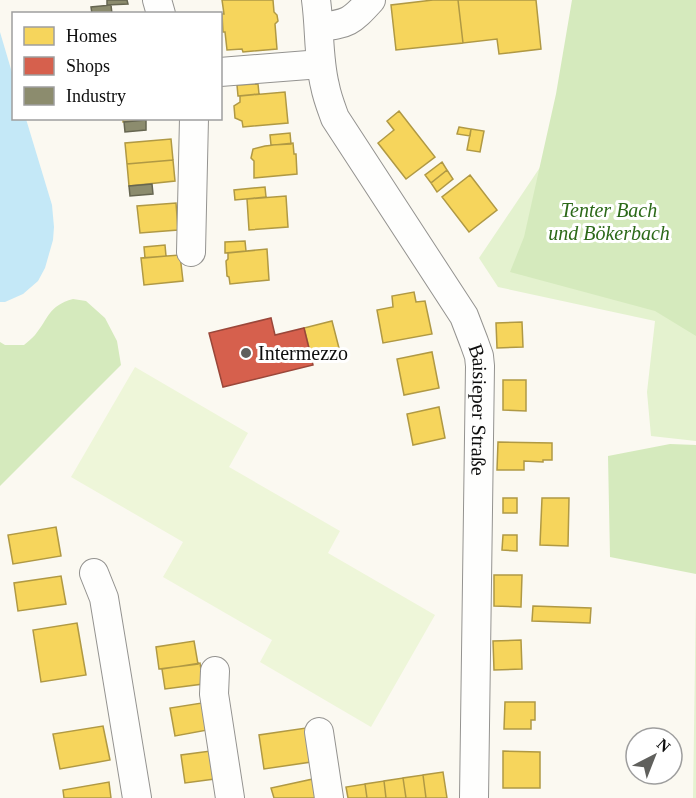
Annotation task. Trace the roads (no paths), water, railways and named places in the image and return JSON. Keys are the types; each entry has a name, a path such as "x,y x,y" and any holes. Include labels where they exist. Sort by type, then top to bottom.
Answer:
{"street":[{"path":"318,13 340,25 351,20 371,0"},
{"name":"Baisieper Straße","path":"318,13 324,85 335,118 464,316 480,366 474,798"},
{"path":"222,72 321,64"},
{"path":"191,252 194,120"},
{"path":"94,573 104,598 137,798"},
{"path":"215,671 214,694 230,798"},
{"path":"319,732 329,798"}],"water":[{"path":"0,32 12,73 12,120 26,120 52,205 54,227 53,240 45,268 38,281 23,294 0,302"}],"place":[{"name":"Intermezzo","path":"246,353"}],"park label":[{"name":"Tenter Bach und Bökerbach","path":"609,222"}]}
